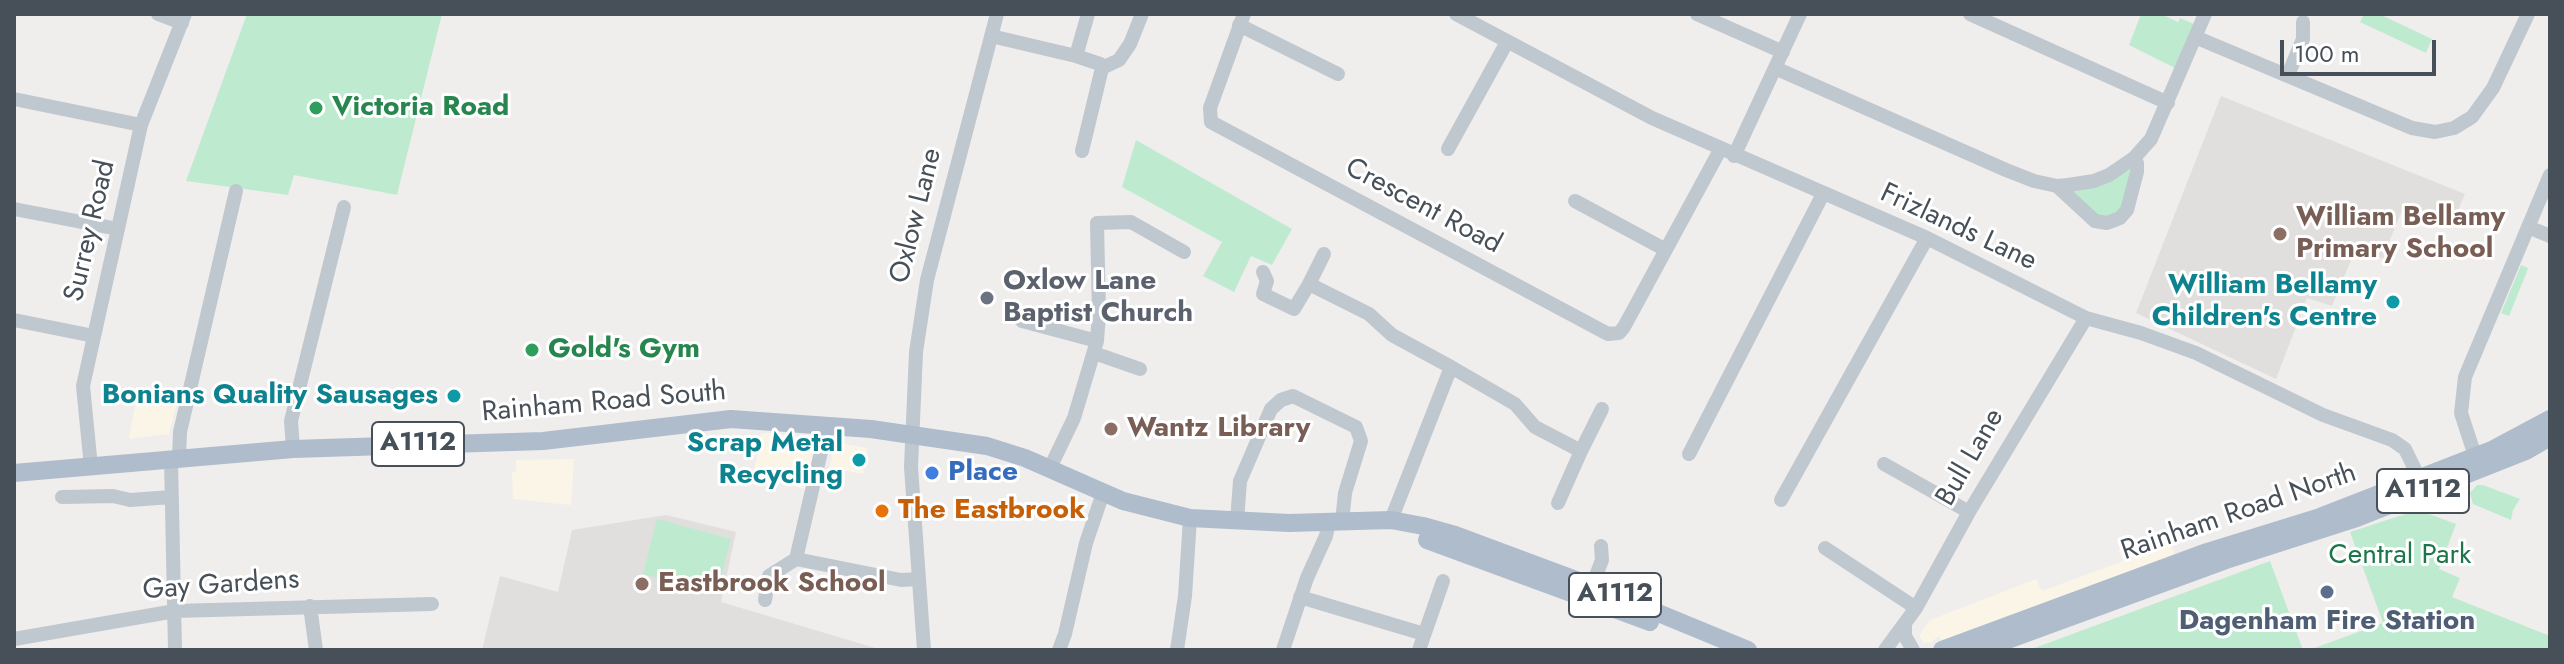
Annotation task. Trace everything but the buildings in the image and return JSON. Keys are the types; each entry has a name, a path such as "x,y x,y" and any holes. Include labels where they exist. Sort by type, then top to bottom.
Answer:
{"main road":[{"name":"Rainham Road South","path":"14,473 293,449 543,441 731,419 911,435"},
{"name":"Rainham Road North","path":"2477,463 2550,419"},
{"name":"A1112","path":"911,435 987,446 1025,458 1103,493 1190,518 1335,522 1391,520 1455,535 1592,586 1748,650"},
{"name":"Rainham Road North","path":"1942,650 2207,552 2422,484 2477,463 2526,451 2550,437"},
{"name":"Rainham Road North","path":"1980,650 2226,560 2357,518 2422,484"},
{"name":"A1112","path":"1367,522 1446,545 1720,650"}],"street":[{"path":"158,14 183,18"},
{"name":"Oxlow Lane","path":"924,650 911,435 916,352 927,280 997,14"},
{"path":"1076,56 1088,14"},
{"path":"1102,68 1119,60 1130,44 1142,14"},
{"name":"Frizlands Lane","path":"1456,14 1623,104 1727,153 1927,238 2086,318 2196,353 2311,410 2392,440 2405,449 2422,484"},
{"path":"1697,14 1783,52"},
{"name":"Crescent Road","path":"1338,74 1241,20 1209,116 1215,126 1601,332 1613,334 1624,327 1666,250 1727,153 1775,68 1800,14"},
{"path":"1970,14 2168,103"},
{"path":"1775,68 2006,170 2057,186 2094,181 2109,175 2134,158 2151,139 2205,14"},
{"path":"2195,37 2412,128 2435,132 2454,128 2472,117 2493,88 2528,14"},
{"name":"Surrey Road","path":"91,467 83,386 141,125 183,18"},
{"path":"2288,75 2303,39 2303,22"},
{"path":"991,36 1076,56 1100,64 1102,68"},
{"path":"1448,149 1507,42"},
{"path":"1082,151 1102,68"},
{"path":"14,99 141,125"},
{"path":"2057,186 2095,221 2107,223 2120,218 2127,210 2137,172 2134,158"},
{"path":"2477,463 2461,413 2465,377 2550,175"},
{"path":"175,650 172,497 175,458 236,191"},
{"path":"1689,454 1823,194"},
{"path":"1575,201 1666,250"},
{"path":"293,449 291,421 344,207"},
{"path":"14,209 118,229"},
{"path":"1049,470 1074,418 1095,347 1099,313 1097,223 1131,222 1184,252"},
{"path":"2528,227 2550,236"},
{"path":"1781,500 1927,238"},
{"path":"1263,272 1267,281 1263,294 1294,309 1324,254"},
{"path":"1309,284 1369,314 1392,335 1515,404 1535,427 1581,451"},
{"name":"Bull Lane","path":"1885,650 1916,608 1969,512 2086,318"},
{"path":"14,320 94,336"},
{"path":"1022,321 1095,347 1140,369"},
{"path":"1391,520 1451,367"},
{"path":"1237,521 1240,481 1271,409 1281,400 1293,396 1356,427 1361,441 1345,493 1300,597 1283,650"},
{"path":"1558,503 1602,409"},
{"path":"796,559 827,426"},
{"path":"1884,464 1969,512"},
{"path":"1059,650 1086,543 1103,493"},
{"path":"62,497 113,496 130,500 172,497"},
{"path":"1177,650 1185,596 1190,518"},
{"path":"1592,586 1602,560 1601,546"},
{"path":"1825,548 1916,608"},
{"path":"765,600 769,576 796,559 901,580 919,579"},
{"path":"1419,650 1443,581"},
{"path":"1300,597 1424,634"},
{"name":"Gay Gardens","path":"14,639 175,611 432,604"},
{"path":"310,606 316,650"},
{"path":"1905,626 1905,636 1913,650"}],"shaded area":[{"name":"William Bellamy Primary School","path":"2221,96 2465,194 2451,227 2403,208 2389,242 2395,245 2389,261 2356,248 2332,306 2307,298 2276,379 2136,313"},
{"path":"138,390 178,399 169,434 129,439"},
{"path":"761,433 825,444 814,491 753,477"},
{"path":"834,442 867,448 863,474 830,468"},
{"path":"574,459 571,505 513,499 512,472 516,471 516,460"},
{"name":"Eastbrook School","path":"666,515 736,532 721,602 882,650 482,650 500,576 558,592 572,530"},
{"path":"2166,534 2175,555 1957,635 1941,640 1939,636 1930,643 1923,642 1920,637 1930,620 2036,579 2042,591 2123,561 2118,550"}],"green space":[{"name":"Victoria Road","path":"247,14 442,14 397,195 294,175 288,195 186,181"},
{"path":"2141,14 2161,14 2178,22 2180,18 2194,24 2175,68 2129,45"},
{"path":"2364,14 2379,14 2432,39 2426,53 2360,22"},
{"path":"1136,140 1292,229 1272,265 1251,256 1234,292 1203,276 1222,242 1122,187"},
{"path":"2131,169 2122,211 2101,219 2070,192 2102,185"},
{"path":"2521,265 2528,268 2509,316 2501,313"},
{"path":"2477,485 2520,499 2511,520 2473,504 2470,493"},
{"name":"Central Park","path":"2418,510 2456,524 2439,569 2460,578 2452,597 2550,636 2550,650 2309,650 2383,623 2350,532"},
{"path":"657,519 731,539 717,593 643,574"},
{"name":"Central Park","path":"2270,561 2303,650 2029,650"}],"place":[{"name":"Victoria Road","path":"316,108"},
{"name":"William Bellamy Primary School","path":"2280,234"},
{"name":"Oxlow Lane Baptist Church","path":"987,298"},
{"name":"William Bellamy Children's Centre","path":"2393,302"},
{"name":"Gold's Gym","path":"532,350"},
{"name":"Bonians Quality Sausages","path":"454,396"},
{"name":"Wantz Library","path":"1111,429"},
{"name":"Scrap Metal Recycling","path":"859,460"},
{"name":"Place","path":"932,473"},
{"name":"The Eastbrook","path":"882,511"},
{"name":"Eastbrook School","path":"642,584"},
{"name":"Dagenham Fire Station","path":"2327,592"}]}
